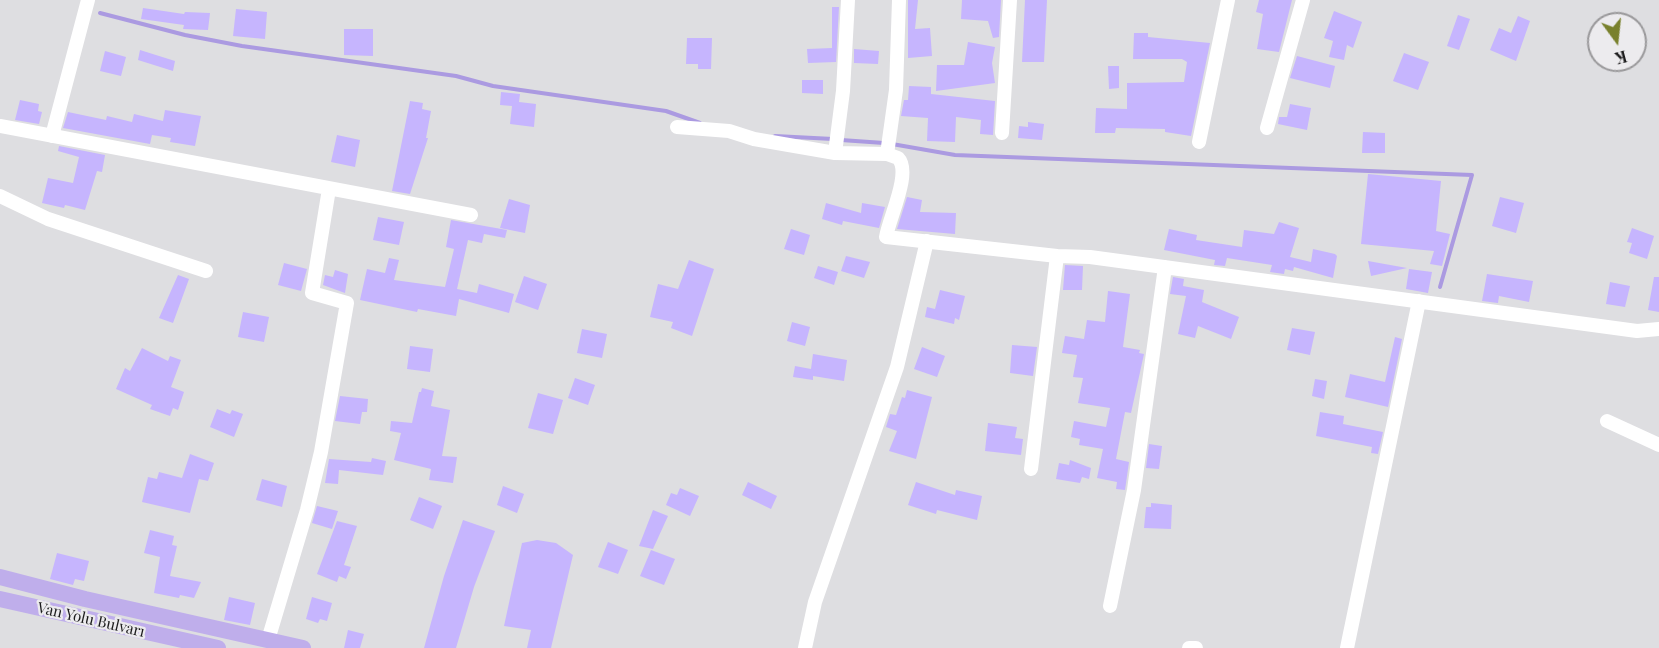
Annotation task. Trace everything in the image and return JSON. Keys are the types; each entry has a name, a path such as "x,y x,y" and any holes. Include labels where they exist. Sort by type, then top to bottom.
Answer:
{"main road":[{"path":"0,577 107,605 303,648"},
{"name":"Van Yolu Bulvarı","path":"0,599 218,648"}],"street":[{"path":"52,136 88,0"},
{"path":"835,153 848,0"},
{"path":"887,154 896,90 899,0"},
{"path":"1002,132 1010,0"},
{"path":"1199,142 1228,0"},
{"path":"1267,128 1303,0"},
{"path":"0,126 471,215"},
{"path":"677,127 729,131 754,139 835,153 887,154 898,158 903,168 886,237 1057,256 1090,257 1637,331 1659,329"},
{"path":"268,640 308,510 321,453 346,303 312,293 329,189"},
{"path":"0,196 48,219 207,271"},
{"path":"805,648 815,602 897,367 927,241"},
{"path":"1031,469 1057,256"},
{"path":"1110,606 1134,490 1165,267"},
{"path":"1347,648 1419,301"},
{"path":"1607,421 1659,445"},
{"path":"1189,648 1196,648"}],"building":[{"path":"908,0 918,0 915,29 930,28 932,56 908,58"},
{"path":"962,0 1001,0 999,37 993,38 988,21 961,19"},
{"path":"1025,0 1047,0 1044,62 1022,62"},
{"path":"1259,0 1292,0 1279,52 1257,49 1263,14 1256,12"},
{"path":"832,7 839,7 836,62 808,63 807,49 832,48"},
{"path":"143,8 184,14 185,12 210,13 208,30 183,29 184,25 141,19"},
{"path":"236,9 267,12 265,39 233,36"},
{"path":"1334,11 1362,22 1353,48 1347,45 1344,60 1329,57 1333,41 1324,38"},
{"path":"1458,15 1470,19 1459,50 1447,46"},
{"path":"1518,16 1530,21 1516,61 1490,50 1499,28 1511,33"},
{"path":"344,29 373,29 373,56 344,55"},
{"path":"1134,33 1148,33 1148,37 1210,43 1191,136 1165,132 1165,129 1116,128 1115,133 1095,133 1096,108 1127,109 1127,83 1184,82 1187,62 1182,59 1133,59"},
{"path":"687,38 712,38 711,69 698,69 698,64 686,64"},
{"path":"968,42 995,47 992,63 995,83 936,91 937,65 964,65"},
{"path":"854,49 879,51 878,64 854,63"},
{"path":"140,50 175,61 173,71 138,60"},
{"path":"105,51 126,57 121,76 100,71"},
{"path":"1404,53 1429,62 1418,90 1393,81"},
{"path":"1297,56 1335,66 1330,88 1290,78"},
{"path":"1108,66 1119,66 1119,88 1109,89"},
{"path":"802,80 823,80 823,94 802,93"},
{"path":"909,86 931,87 931,94 995,101 993,135 980,134 981,120 956,117 955,142 927,141 928,118 901,116 904,100 908,100"},
{"path":"501,92 520,94 519,102 536,104 534,127 510,124 512,106 500,105"},
{"path":"20,100 39,104 38,111 42,112 39,124 15,120"},
{"path":"410,101 423,103 422,109 431,111 426,138 428,138 410,194 392,191"},
{"path":"1290,104 1311,108 1307,130 1278,124 1279,117 1287,117"},
{"path":"165,110 201,116 195,146 170,142 171,138 152,135 150,144 63,128 68,112 106,120 107,116 132,122 134,114 163,121"},
{"path":"1028,122 1044,124 1042,140 1018,138 1019,126 1028,127"},
{"path":"1363,132 1385,133 1385,153 1362,153"},
{"path":"337,135 360,140 355,167 331,162"},
{"path":"59,146 105,155 102,172 97,171 85,210 42,203 48,178 73,183 79,157 58,151"},
{"path":"1368,174 1441,181 1436,231 1450,234 1442,266 1430,264 1434,251 1361,244"},
{"path":"907,197 922,200 920,212 956,213 955,234 897,229"},
{"path":"1500,197 1524,203 1516,233 1492,226"},
{"path":"509,199 530,205 525,233 500,228"},
{"path":"826,203 861,213 862,203 885,207 879,228 843,221 842,225 822,219"},
{"path":"378,217 404,222 399,245 373,240"},
{"path":"451,220 507,230 505,238 484,234 482,243 468,240 457,289 477,293 479,284 514,294 509,313 459,299 456,316 418,309 417,312 360,300 367,269 385,273 389,258 399,260 394,280 445,287 454,249 446,247"},
{"path":"1279,222 1299,228 1290,257 1311,262 1313,249 1337,256 1333,278 1294,267 1293,271 1285,269 1284,274 1270,272 1272,265 1227,258 1225,266 1214,265 1215,260 1164,250 1169,229 1197,235 1196,240 1242,247 1244,230 1274,234"},
{"path":"1632,228 1654,236 1647,259 1629,253 1632,243 1627,242"},
{"path":"791,229 810,235 804,255 784,249"},
{"path":"846,256 870,262 864,278 841,271"},
{"path":"689,260 714,269 692,336 671,328 673,322 650,317 658,284 678,289"},
{"path":"1368,261 1407,268 1371,276"},
{"path":"284,263 307,269 301,291 278,285"},
{"path":"1065,265 1083,266 1082,290 1063,290"},
{"path":"818,266 838,272 834,285 814,278"},
{"path":"1409,269 1432,272 1428,293 1406,289"},
{"path":"335,270 348,274 345,293 323,285 325,275 333,277"},
{"path":"1487,274 1533,281 1529,302 1499,296 1498,303 1482,301"},
{"path":"178,275 189,279 173,323 159,318"},
{"path":"524,276 547,284 538,310 515,302"},
{"path":"1173,277 1184,279 1183,286 1204,290 1202,302 1239,317 1231,339 1198,326 1195,338 1178,334 1186,296 1170,294"},
{"path":"1654,277 1659,277 1659,312 1648,310"},
{"path":"1610,282 1630,286 1625,307 1606,304"},
{"path":"940,290 965,296 959,320 955,318 954,324 925,317 927,307 935,309"},
{"path":"1108,291 1130,294 1123,347 1140,350 1139,353 1144,354 1131,413 1125,412 1116,459 1129,462 1125,490 1116,489 1117,482 1097,478 1103,449 1079,445 1080,439 1071,437 1074,421 1106,427 1110,408 1078,403 1083,378 1073,377 1077,355 1062,353 1065,336 1084,339 1087,320 1105,322"},
{"path":"243,312 269,317 264,342 238,337"},
{"path":"792,322 810,327 805,346 787,341"},
{"path":"1292,328 1315,332 1310,355 1287,350"},
{"path":"582,329 607,334 602,358 577,353"},
{"path":"1395,337 1402,339 1388,407 1345,397 1350,374 1385,382"},
{"path":"1012,345 1037,347 1033,376 1010,373"},
{"path":"410,346 433,349 430,372 407,369"},
{"path":"922,347 945,356 937,377 914,369"},
{"path":"142,348 168,361 170,356 181,360 171,387 184,392 178,410 173,408 170,416 150,409 152,405 116,389 125,368 130,371"},
{"path":"813,354 847,360 844,381 813,376 813,380 793,377 795,366 811,369"},
{"path":"575,378 595,385 588,405 568,398"},
{"path":"1315,379 1327,381 1324,399 1312,396"},
{"path":"422,388 434,391 431,406 450,410 442,456 457,457 453,483 429,480 431,469 394,460 401,433 390,431 391,421 412,423"},
{"path":"907,390 932,397 916,459 889,451 897,431 886,427 890,414 896,415"},
{"path":"538,393 563,400 553,434 528,428"},
{"path":"340,396 368,399 367,412 362,412 360,424 335,421"},
{"path":"217,409 230,414 232,410 243,414 234,437 210,427"},
{"path":"1320,412 1344,416 1343,424 1383,432 1378,454 1371,453 1372,447 1316,436"},
{"path":"988,423 1017,427 1015,438 1023,439 1021,455 985,451"},
{"path":"1149,444 1162,446 1159,469 1146,468"},
{"path":"190,454 214,463 208,481 199,479 190,513 142,502 148,477 157,479 159,472 182,478"},
{"path":"372,458 386,461 383,475 339,470 338,484 325,483 329,459 371,462"},
{"path":"1070,460 1091,468 1089,479 1082,477 1080,483 1056,479 1059,463 1069,465"},
{"path":"262,479 287,486 282,507 256,500"},
{"path":"748,482 777,496 771,509 742,495"},
{"path":"916,482 955,495 956,490 982,496 977,520 937,510 936,514 908,505"},
{"path":"503,486 524,494 517,513 497,505"},
{"path":"680,488 699,496 690,516 666,505 671,493 677,495"},
{"path":"419,497 442,506 433,529 410,520"},
{"path":"1151,503 1172,505 1171,529 1144,528 1146,507 1151,507"},
{"path":"317,506 338,511 332,529 312,523"},
{"path":"653,510 668,516 653,549 639,546"},
{"path":"463,520 495,531 474,587 456,648 424,648 444,576"},
{"path":"337,521 357,526 344,565 351,567 346,579 339,576 337,582 317,574"},
{"path":"150,530 174,536 172,545 177,546 170,576 201,582 194,598 180,595 179,598 154,593 160,557 144,553"},
{"path":"537,540 556,543 573,555 551,648 527,648 531,630 504,626 522,543"},
{"path":"608,542 628,550 618,574 598,567"},
{"path":"651,550 675,559 664,585 640,576"},
{"path":"57,553 89,561 84,581 75,579 73,585 50,579"},
{"path":"229,597 255,603 250,625 224,620"},
{"path":"312,597 332,603 327,621 320,619 318,623 306,619"},
{"path":"348,630 364,634 360,648 344,648"}],"waterway":[{"path":"100,13 185,35 242,46 456,76 493,86 666,111 700,123"},
{"path":"775,136 833,139"},
{"path":"841,140 884,143"},
{"path":"892,144 955,155 1472,175 1440,287"}]}
